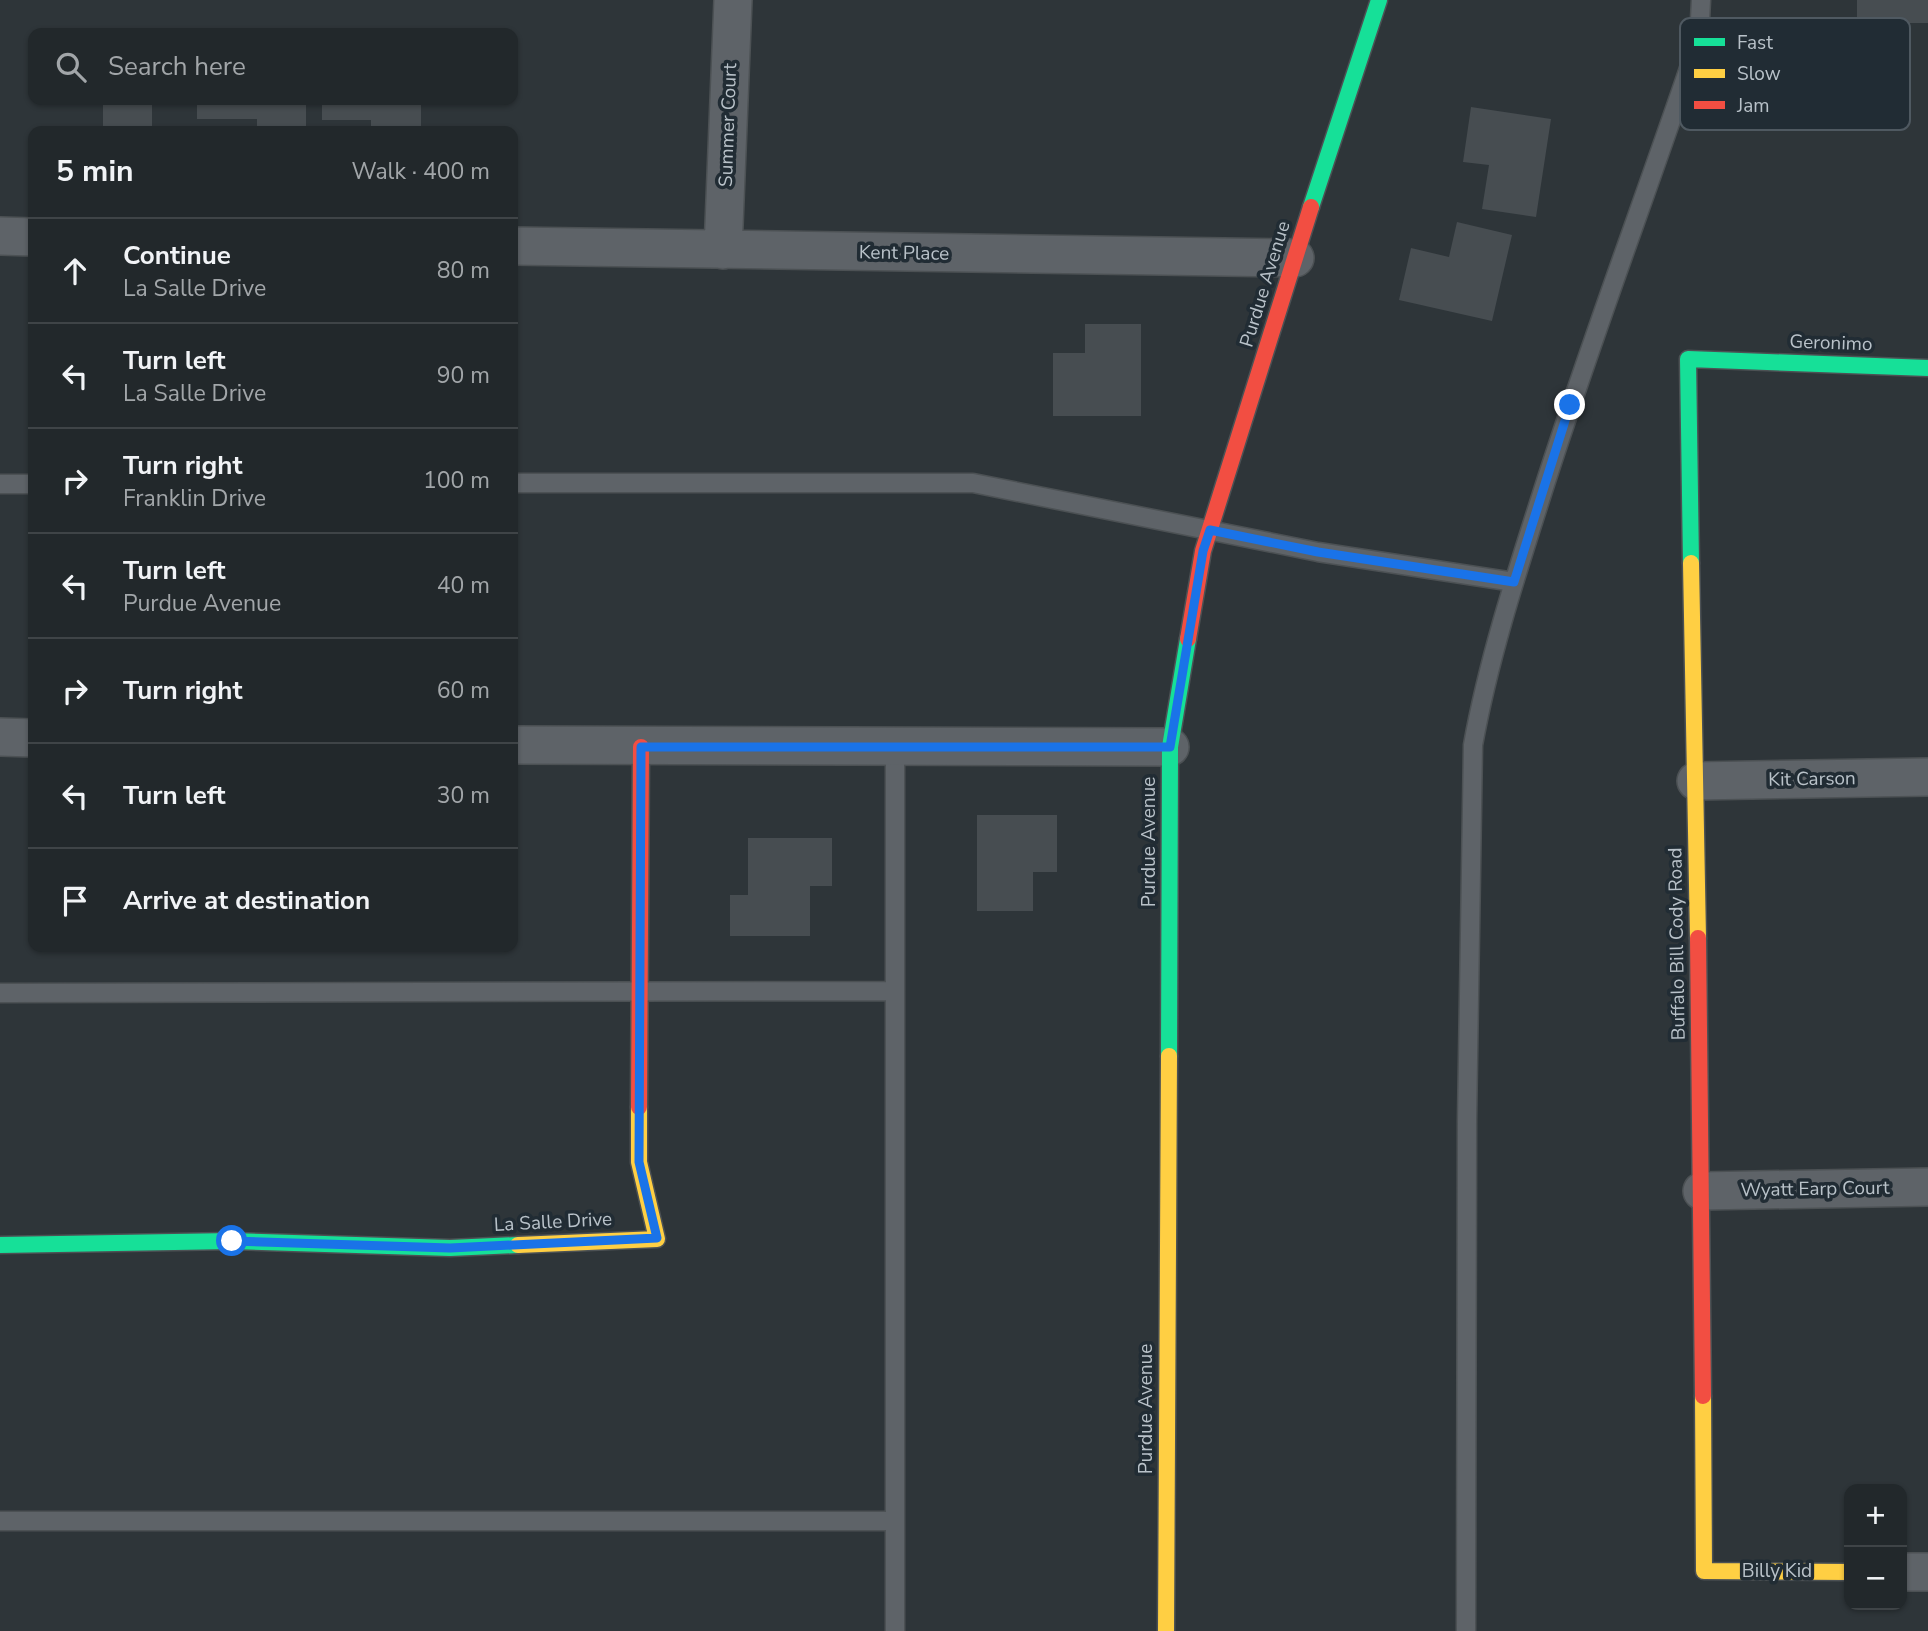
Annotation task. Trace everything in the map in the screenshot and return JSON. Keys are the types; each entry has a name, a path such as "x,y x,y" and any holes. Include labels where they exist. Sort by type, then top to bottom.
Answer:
{"street":[{"name":"Summer Court","path":"723,250 733,0"},
{"name":"Purdue Avenue","path":"1166,1631 1170,747 1203,551 1361,47 1379,0"},
{"path":"0,236 28,237"},
{"name":"Kent Place","path":"518,246 1295,258"},
{"name":"Buffalo Bill Cody Road","path":"1704,1571 1702,1191 1688,359 1732,360"},
{"name":"Geronimo","path":"1732,360 1928,368"},
{"path":"0,737 28,738"},
{"path":"518,745 1170,747"},
{"name":"La Salle Drive","path":"0,1245 232,1241 450,1248 657,1238 639,1162 641,747"},
{"name":"Kit Carson","path":"1696,781 1928,777"},
{"name":"Wyatt Earp Court","path":"1702,1191 1928,1187"},
{"name":"Billy Kid","path":"1704,1571 1844,1572"},
{"path":"1907,1572 1928,1572"}],"lane":[{"path":"1700,0 1700,18"},
{"path":"1466,1631 1467,1107 1473,745 1481,697 1570,405 1680,93"},
{"path":"518,483 973,483 1318,552 1514,582"},
{"path":"0,484 28,484"},
{"path":"895,748 895,1631"},
{"path":"0,993 895,991"},
{"path":"0,1521 895,1521"}],"building":[{"path":"1857,0 1928,0 1928,23 1910,23 1910,18 1857,18"},
{"path":"103,105 152,105 152,126 103,126"},
{"path":"197,105 306,105 306,126 257,126 257,119 197,119"},
{"path":"322,105 421,105 421,126 371,126 371,120 322,120"},
{"path":"1471,107 1551,119 1536,217 1482,209 1489,165 1463,162"},
{"path":"1457,222 1512,235 1492,321 1399,300 1411,248 1449,257"},
{"path":"1085,324 1141,324 1141,416 1053,416 1053,353 1085,353"},
{"path":"977,815 1057,815 1057,872 1033,872 1033,911 977,911"},
{"path":"748,838 832,838 832,886 810,886 810,936 730,936 730,895 748,895"}],"traffic: fast":[{"path":"1311,207 1379,0"},
{"path":"1691,563 1688,359 1928,368"},
{"path":"1169,1056 1170,747 1188,639"},
{"path":"0,1245 232,1241 450,1248 518,1245"}],"traffic: slow":[{"path":"1691,563 1698,938"},
{"path":"1166,1631 1169,1056"},
{"path":"518,1245 657,1239 639,1162 639,1107"},
{"path":"1703,1396 1704,1571 1844,1572"}],"traffic: jam":[{"path":"1188,639 1203,551 1311,207"},
{"path":"639,1107 641,747"},
{"path":"1698,938 1703,1396"}],"route":[{"path":"232,1241 450,1248 657,1238 639,1162 641,747 1170,747 1203,551 1210,530 1318,552 1514,582 1570,405"}]}
